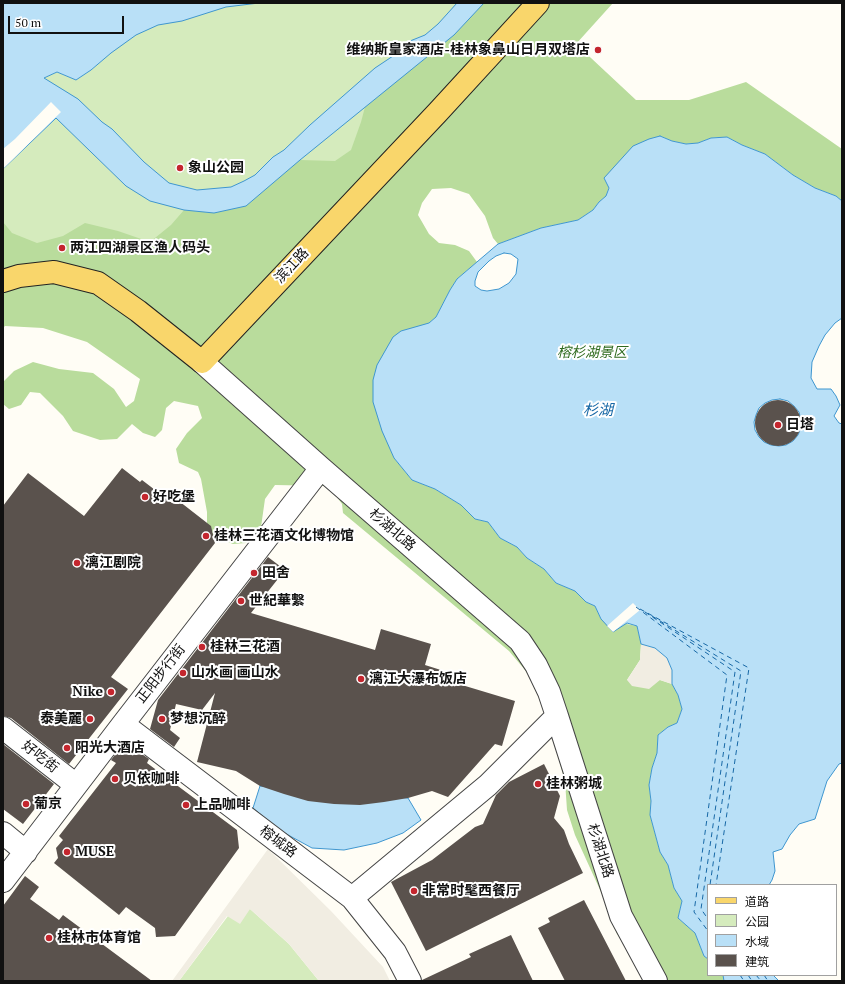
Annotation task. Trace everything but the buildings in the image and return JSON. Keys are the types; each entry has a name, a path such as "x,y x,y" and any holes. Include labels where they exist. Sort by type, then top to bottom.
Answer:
{"main road":[{"name":"滨江路","path":"202,362 438,112 538,3"},
{"path":"3,281 19,276 54,272 98,284 138,311 202,362"}],"street":[{"name":"杉湖北路","path":"202,362 520,641 540,672 549,692 620,916 656,981"},
{"name":"正阳步行街","path":"3,881 321,468"},
{"path":"352,898 488,786 557,716"},
{"name":"榕城路","path":"123,724 352,898 395,952 410,981"},
{"name":"好吃街","path":"3,728 76,785"},
{"path":"3,833 26,852"}],"green space":[{"name":"象山公园","path":"167,3 511,3 197,333 3,248 3,169 56,118 44,78 57,72 76,80 91,70"},
{"path":"484,3 613,3 576,44 636,100 689,100 746,82 842,149 842,201 836,196 815,188 793,175 765,154 727,137 711,138 698,143 686,144 672,141 660,136 604,178 609,187 606,196 593,210 578,220 541,228 498,244 493,238 485,216 469,194 451,188 432,189 422,203 418,215 429,234 439,243 455,245 469,251 477,262 457,279 436,317 429,323 422,326 401,331 390,448 394,458 412,480 435,489 461,505 475,519 488,522 500,538 517,547 527,558 544,569 556,583 575,591 586,602 595,606 601,619 637,626 641,644 640,660 627,680 660,680 672,684 678,695 682,709 677,723 668,727 658,735 657,753 652,768 649,785 651,801 650,815 660,852 668,865 674,888 682,901 678,918 695,933 704,956 707,958 707,976 723,976 724,981 660,981 627,948 617,934 606,903 575,835 567,810 565,781 557,753 564,712 538,689 509,651 343,513 342,504 329,486 275,485 265,499 261,527 246,543 233,544 213,536 207,523 207,512 201,479 198,472 179,463 176,449 187,433 202,418 198,406 174,401 166,408 162,430 155,437 143,433 132,424 117,439 100,440 73,431 63,416 40,393 30,392 21,405 9,409 3,404 3,382 14,371 33,362 59,369 93,373 114,389 126,407 134,401 140,379 87,342 43,328 5,326 3,328 3,222 12,233 37,243 63,236 85,223 118,231 150,242 171,225 184,210 214,213 246,206 300,160 335,161 351,150 365,107 454,35"},
{"path":"250,909 289,944 319,981 179,981 228,916"}],"shaded area":[{"path":"641,644 655,648 667,658 672,670 672,684 660,680 649,689 632,686 627,680 640,660"},
{"path":"268,849 331,911 383,967 390,981 319,981 289,944 250,909 240,924 227,916 179,981 172,981"}],"water":[{"path":"3,3 259,3 226,7 182,21 158,25 136,35 76,80 57,72 44,78 78,99 102,122 112,129 144,162 169,183 197,190 231,187 255,175 273,157 284,150 375,68 399,52 410,41 425,35 438,24 457,3 484,3 454,35 300,160 246,206 214,213 184,210 150,201 126,186 56,118 3,169"},
{"name":"杉湖","path":"660,136 672,141 686,144 698,143 711,138 727,137 765,154 793,175 815,188 836,196 842,201 842,318 835,323 825,335 819,346 812,362 811,378 817,389 831,389 836,396 840,405 834,416 839,423 842,424 842,763 839,764 827,781 815,819 799,824 790,835 782,849 773,852 775,871 770,884 707,884 707,958 704,956 695,933 678,918 682,901 674,888 668,865 660,852 650,815 651,801 649,785 652,768 657,753 658,735 668,727 677,723 682,709 678,695 672,684 672,670 667,658 655,648 641,644 637,626 627,623 613,632 601,619 595,606 586,602 575,591 556,583 544,569 527,558 517,547 500,538 488,522 475,519 461,505 435,489 412,480 394,458 382,431 373,402 373,380 377,365 393,337 401,331 429,323 436,317 457,279 498,244 541,228 578,220 593,210 606,196 609,188 604,178 633,146","holes":["504,253 511,254 518,259 516,274 509,283 499,289 487,291 481,290 475,286 478,272 489,261","780,399 788,401 799,412 801,428 798,435 793,441 786,445 771,445 764,442 755,430 754,422 759,408 772,400"]},
{"path":"260,786 408,798 421,820 403,833 377,843 344,850 312,848 279,830 253,808"},
{"path":"723,976 774,976 779,981 724,981"}],"pier":[{"path":"51,102 61,112 3,169 3,149 15,139"},
{"path":"633,603 640,610 613,632 607,626"}],"ferry route":[{"path":"636,607 727,675 694,912 707,930"},
{"path":"640,609 749,668 716,884"},
{"path":"645,612 735,672 701,909 707,918"},
{"path":"652,616 741,671 710,884"},
{"path":"741,976 744,981"},
{"path":"749,976 752,981"},
{"path":"757,976 761,981"},
{"path":"765,976 768,981"}],"place":[{"name":"维纳斯皇家酒店-桂林象鼻山日月双塔店","path":"598,50"},
{"name":"象山公园","path":"180,168"},
{"name":"两江四湖景区渔人码头","path":"62,248"},
{"name":"日塔","path":"778,425"},
{"name":"好吃堡","path":"145,497"},
{"name":"桂林三花酒文化博物馆","path":"206,536"},
{"name":"漓江剧院","path":"77,563"},
{"name":"田舍","path":"254,573"},
{"name":"世紀華繫","path":"241,601"},
{"name":"桂林三花酒","path":"202,647"},
{"name":"山水画 画山水","path":"183,673"},
{"name":"漓江大瀑布饭店","path":"361,679"},
{"name":"Nike","path":"111,692"},
{"name":"泰美麗","path":"90,719"},
{"name":"梦想沉醉","path":"162,719"},
{"name":"阳光大酒店","path":"67,748"},
{"name":"贝依咖啡","path":"115,779"},
{"name":"桂林粥城","path":"538,784"},
{"name":"葡京","path":"26,804"},
{"name":"上品咖啡","path":"186,805"},
{"name":"MUSE","path":"67,852"},
{"name":"非常时髦西餐厅","path":"414,891"},
{"name":"桂林市体育馆","path":"49,938"}],"park label":[{"name":"榕杉湖景区","path":"592,353"}]}
